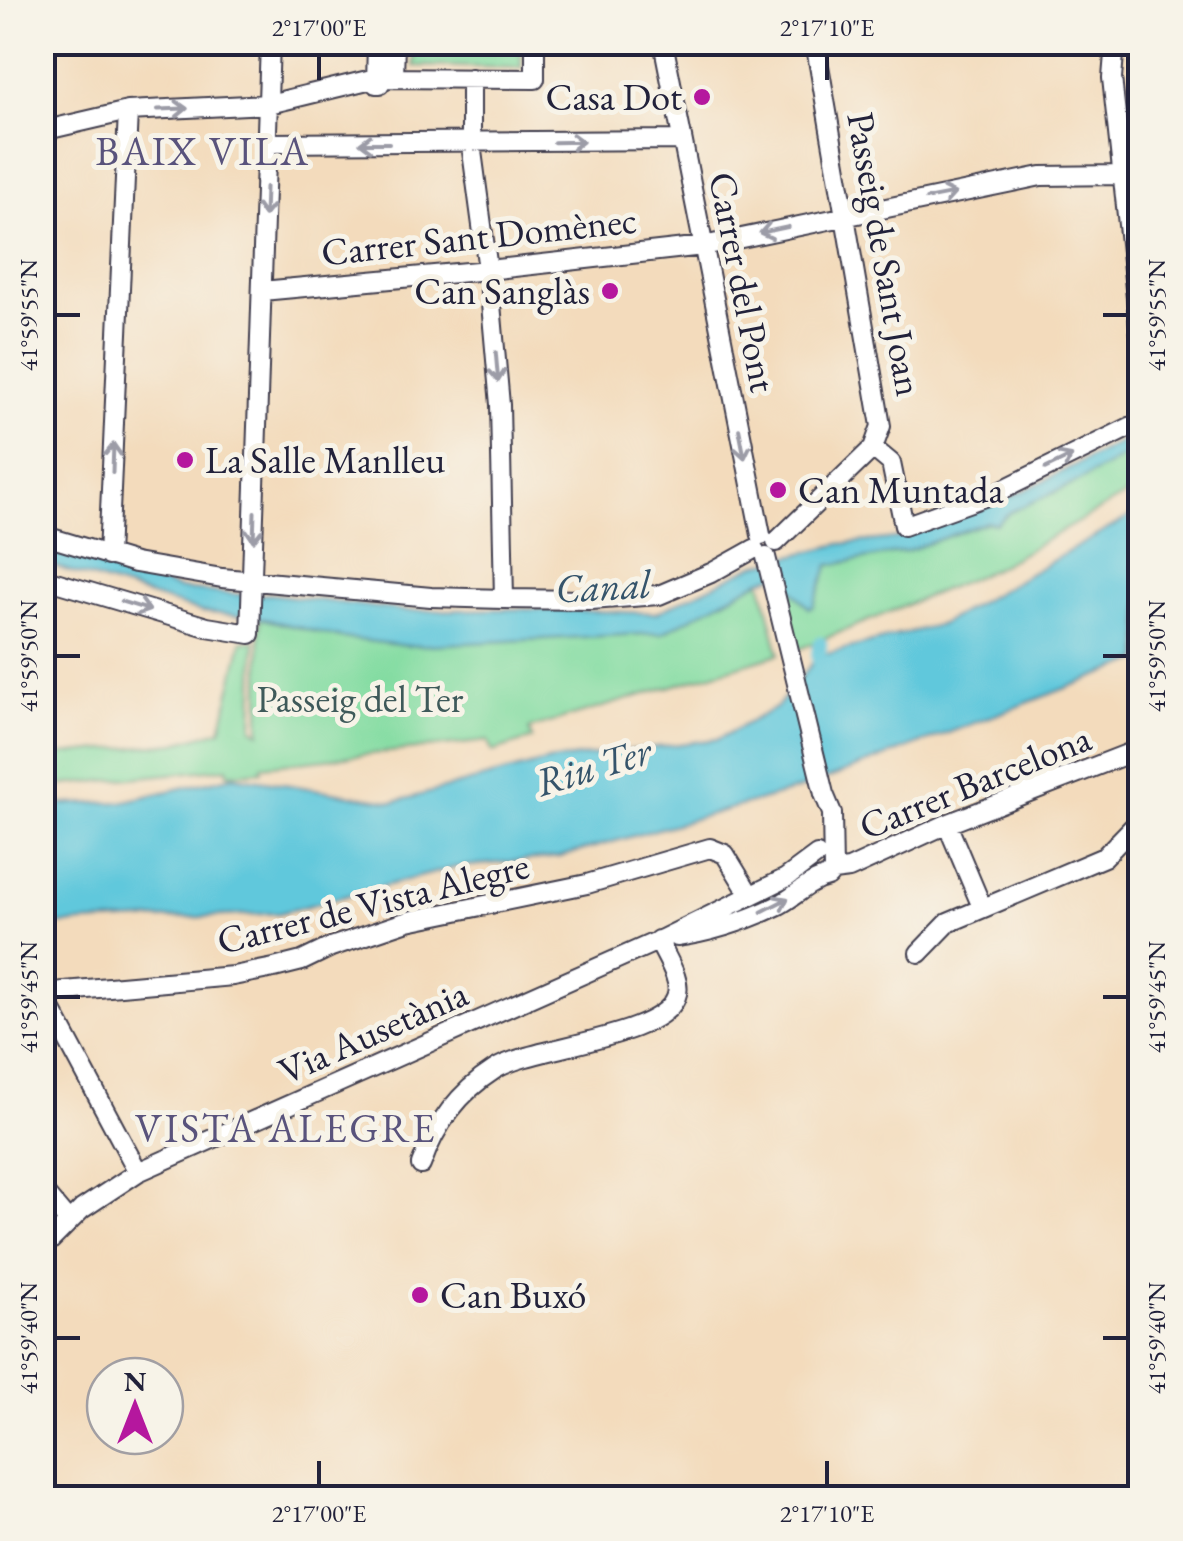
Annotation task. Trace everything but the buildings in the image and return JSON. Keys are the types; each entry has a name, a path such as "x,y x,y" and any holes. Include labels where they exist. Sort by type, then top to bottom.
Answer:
{"street":[{"path":"42,578 207,627 250,634 270,42"},
{"path":"377,42 385,78"},
{"path":"395,42 385,78 376,84 472,82 541,87 538,42"},
{"name":"Carrer del Pont","path":"663,42 765,549 824,794 830,804 833,823 821,865"},
{"name":"Passeig de Sant Joan","path":"815,42 880,416 873,448 891,463 904,526 998,492 1140,422"},
{"path":"1115,42 1112,78 1120,176 1140,335"},
{"path":"42,131 128,111 269,104 385,78"},
{"path":"472,82 471,144 500,405 504,599"},
{"path":"108,556 128,111"},
{"path":"267,143 681,140"},
{"name":"Carrer Sant Domènec","path":"262,291 704,246 1041,176 1120,176"},
{"path":"42,535 108,556 252,588 504,599 591,600 659,595 765,549 873,448"},
{"name":"Carrer Barcelona","path":"821,865 849,869 947,824 1140,749"},
{"path":"919,953 948,923 1104,857 1140,820"},
{"path":"947,824 982,907"},
{"name":"Carrer de Vista Alegre","path":"46,999 274,968 408,921 587,884 710,848 725,854 750,895"},
{"name":"Via Ausetània","path":"42,1249 68,1221 138,1172 821,865"},
{"name":"Via Ausetània","path":"660,940 723,928 781,904 821,865"},
{"path":"421,1165 428,1144 452,1104 497,1067 631,1029 666,1011 676,1001 678,983 660,940"},
{"path":"46,999 138,1172"},
{"path":"42,1196 48,1196 68,1221"}],"green space":[{"path":"414,43 521,43 521,68 414,66"},
{"path":"1140,448 1140,487 996,568 797,650 778,575 907,551 987,522 996,524 1009,512"},
{"name":"Passeig del Ter","path":"761,580 779,654 529,729 532,739 492,752 488,741 262,766 262,771 228,774 227,768 43,787 43,756 176,743 221,730 242,641 255,641 253,728 260,732 260,618 342,638 515,639 662,633"}],"water":[{"path":"1140,435 1140,440 1127,448 1140,442 1140,448 1010,512 996,524 987,522 907,551 829,565 813,607 809,608 778,575 761,580 662,633 408,646 342,638 260,618 202,612 43,563 42,545 180,589 271,594 407,611 656,613 755,565 840,544 897,538 943,523 1023,491"},
{"name":"Riu Ter","path":"1140,511 1140,555 1134,567 1140,577 1140,660 800,789 559,857 457,867 280,913 43,925 43,805 121,802 234,776 394,802 549,761 718,739 777,707 818,656 941,624"}],"waterway":[{"path":"820,644 818,656 823,674"}],"place":[{"name":"Casa Dot","path":"702,97"},
{"name":"Can Sanglàs","path":"610,291"},
{"name":"La Salle Manlleu","path":"185,460"},
{"name":"Can Muntada","path":"778,490"},
{"name":"Can Buxó","path":"420,1295"}],"district":[{"name":"BAIX VILA","path":"203,151"},
{"name":"VISTA ALEGRE","path":"286,1128"}],"water label":[{"name":"Canal","path":"603,586"}]}
